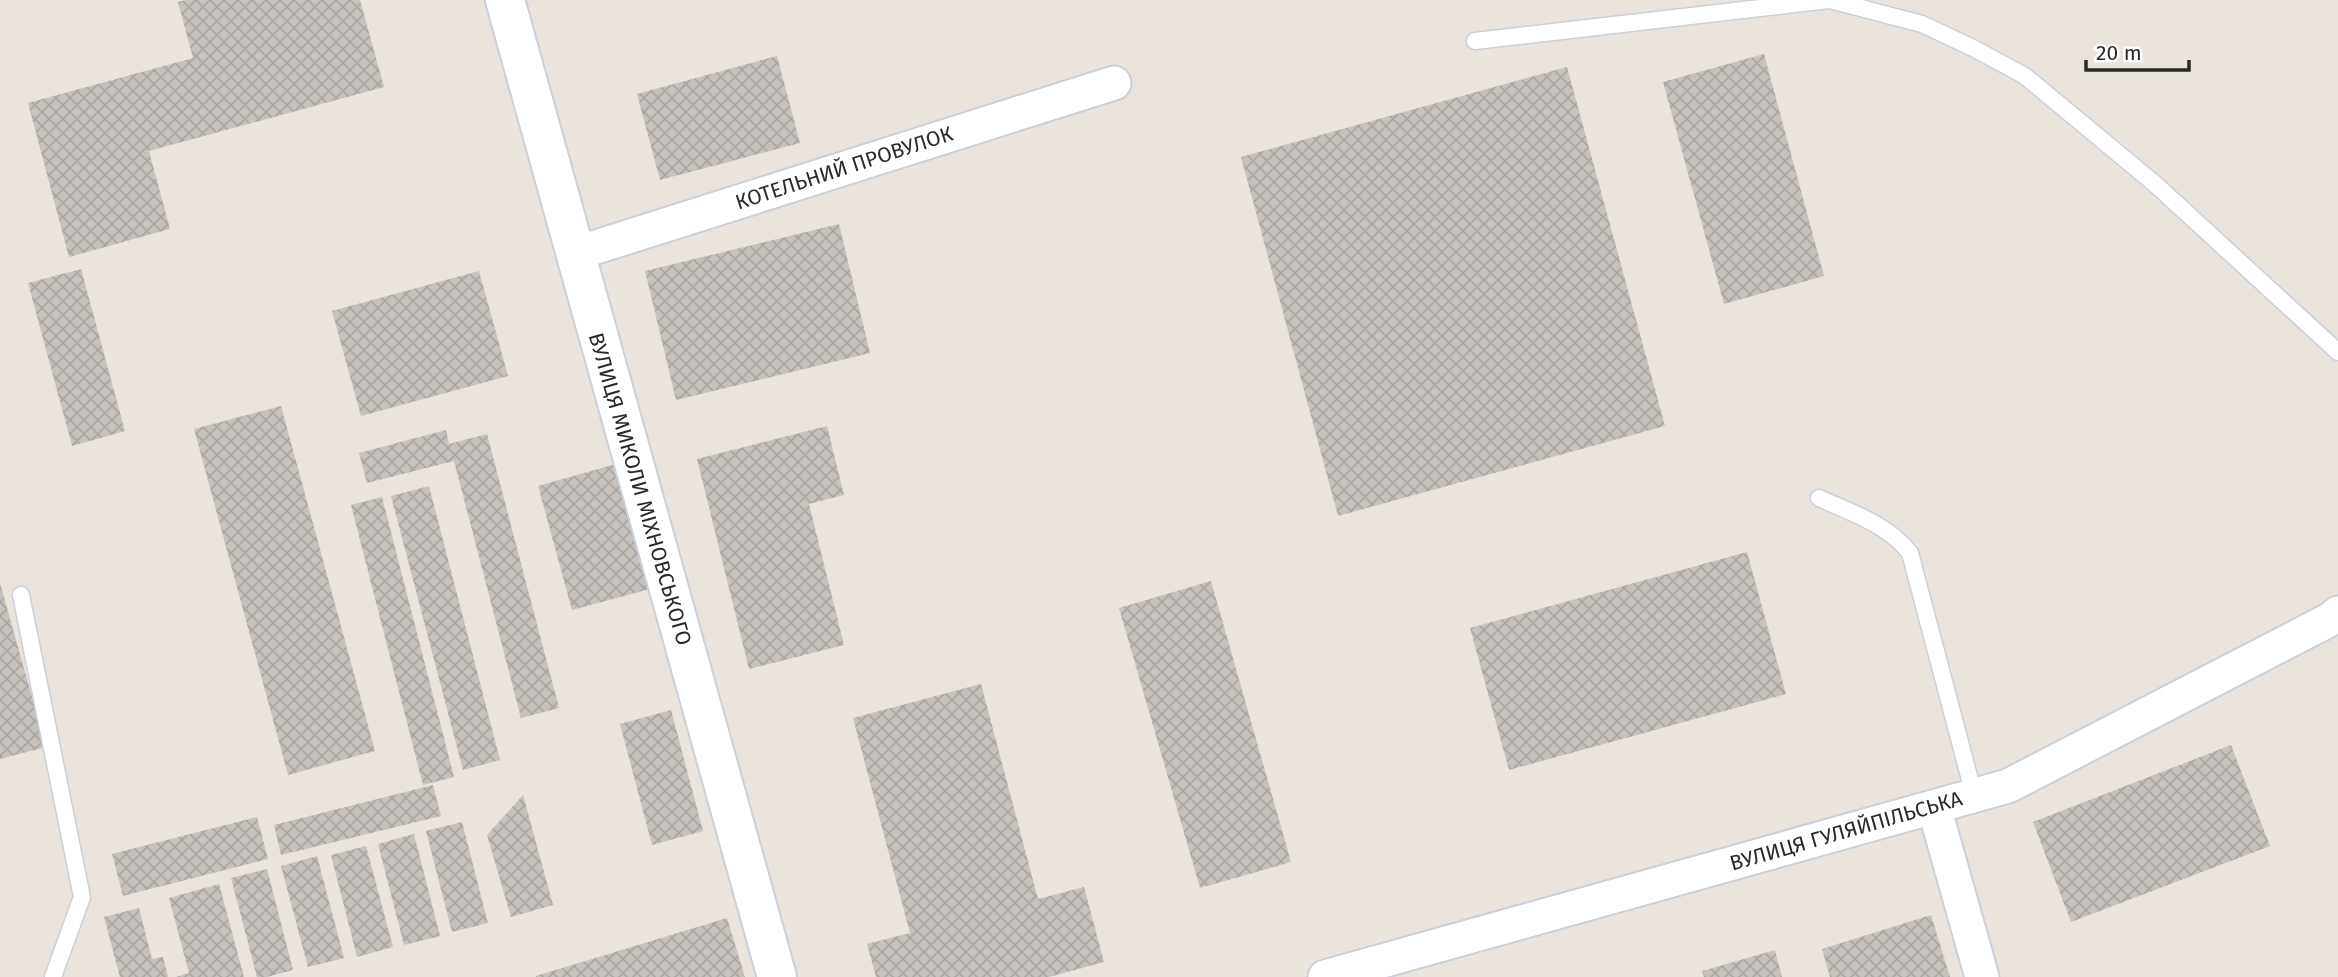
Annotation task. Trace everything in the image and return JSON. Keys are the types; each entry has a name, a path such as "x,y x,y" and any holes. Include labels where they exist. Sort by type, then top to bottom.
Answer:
{"street":[{"name":"ВУЛИЦЯ МИКОЛИ МІХНОВСЬКОГО","path":"505,0 777,977"},
{"name":"КОТЕЛЬНИЙ ПРОВУЛОК","path":"574,254 1114,83"},
{"name":"ВУЛИЦЯ ГУЛЯЙПІЛЬСЬКА","path":"1325,977 2008,786 2338,613"},
{"path":"1934,807 1982,977"}],"lane":[{"path":"1475,41 1829,0 1922,24 2025,76 2155,184 2338,352"},
{"path":"1819,498 1879,526 1897,537 1910,553 1974,796"},
{"path":"21,595 82,897 53,977"}],"building":[{"path":"360,0 384,87 149,151 170,229 69,257 28,103 193,58 178,2"},
{"path":"1764,54 1824,276 1724,304 1663,82"},
{"path":"777,56 800,143 660,180 637,94"},
{"path":"1567,67 1665,426 1338,516 1241,157"},
{"path":"839,224 870,353 676,400 645,271"},
{"path":"81,269 125,431 72,446 28,283"},
{"path":"479,271 508,376 361,416 332,311"},
{"path":"281,406 375,751 288,775 194,429"},
{"path":"827,426 844,495 809,504 844,645 749,669 697,459"},
{"path":"446,430 449,444 487,434 559,708 521,718 454,461 367,483 359,453"},
{"path":"616,464 650,589 572,610 538,486"},
{"path":"429,486 500,760 463,770 391,496"},
{"path":"382,497 454,777 423,785 351,505"},
{"path":"1747,552 1786,694 1509,770 1470,628"},
{"path":"1211,581 1291,862 1200,888 1119,608"},
{"path":"0,583 46,747 0,759"},
{"path":"981,684 1038,899 1084,887 1104,962 1049,977 876,977 867,944 910,933 853,718"},
{"path":"671,710 703,831 652,845 620,724"},
{"path":"2231,745 2270,846 2071,922 2033,822"},
{"path":"433,785 441,816 281,855 274,825"},
{"path":"523,795 553,905 511,917 487,835"},
{"path":"257,817 268,859 123,896 112,854"},
{"path":"462,822 488,923 452,932 426,831"},
{"path":"414,834 440,936 404,945 378,844"},
{"path":"366,846 393,947 357,957 331,855"},
{"path":"317,856 344,958 308,967 281,866"},
{"path":"267,869 293,970 257,977 231,878"},
{"path":"219,884 244,977 176,977 189,973 169,898"},
{"path":"139,908 152,959 163,957 168,977 120,977 104,917"},
{"path":"1931,915 1950,977 1830,977 1822,949"},
{"path":"727,918 745,977 536,977 536,976"},
{"path":"1775,950 1782,977 1704,977 1702,971"}]}
